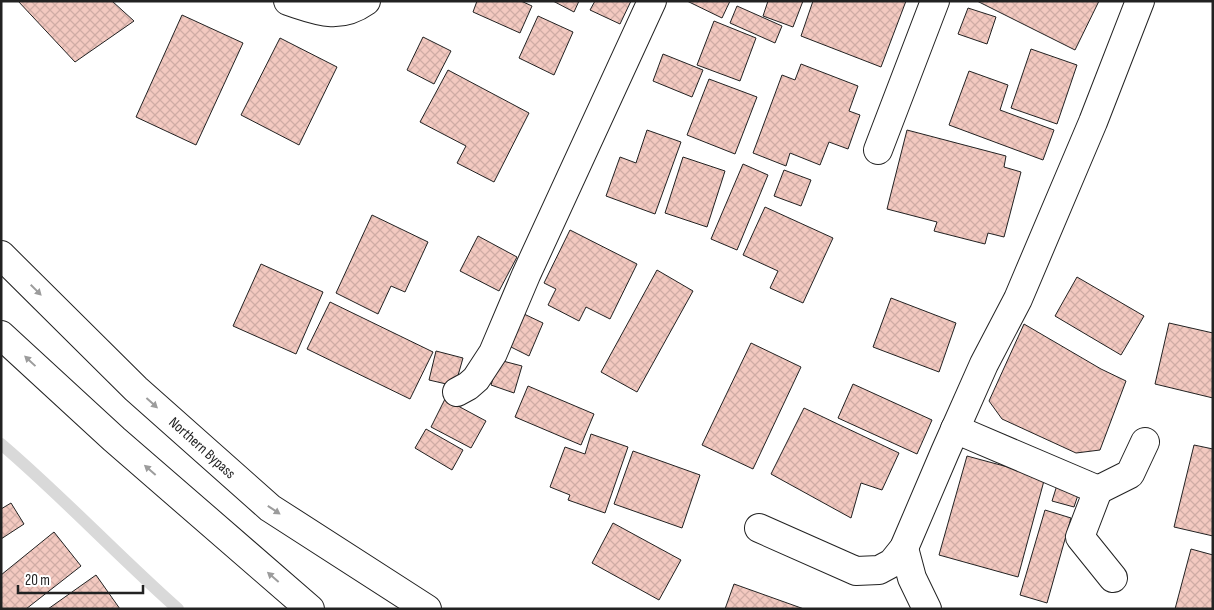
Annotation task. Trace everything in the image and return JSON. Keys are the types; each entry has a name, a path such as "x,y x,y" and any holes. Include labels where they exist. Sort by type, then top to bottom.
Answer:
{"main road":[{"path":"288,1 319,11 339,13 366,1"},
{"path":"458,392 476,379 493,353 526,275 652,1"},
{"path":"878,150 935,1"},
{"path":"759,528 856,571 878,570 892,562 904,548 984,364 1018,300 1093,122 1140,1"},
{"name":"Northern Bypass","path":"1,255 136,389 270,508 427,609"},
{"path":"1,335 114,439 310,609"},
{"path":"955,429 1098,490"},
{"path":"1114,578 1080,537 1098,490 1130,474 1144,442"},
{"path":"904,548 912,578 927,609"}],"building":[{"path":"18,1 112,1 134,21 75,62"},
{"path":"477,1 521,1 532,6 520,33 473,12"},
{"path":"553,1 579,1 574,12"},
{"path":"595,1 631,1 620,24 590,10"},
{"path":"687,1 730,1 722,18"},
{"path":"768,1 803,1 793,27 763,16"},
{"path":"813,1 906,1 881,67 801,36"},
{"path":"977,1 1099,1 1075,50"},
{"path":"737,6 782,26 775,43 730,23"},
{"path":"968,8 996,17 987,44 958,34"},
{"path":"182,15 243,43 196,145 136,117"},
{"path":"538,16 573,32 554,75 519,58"},
{"path":"714,21 756,38 740,81 697,65"},
{"path":"423,37 451,51 434,84 407,70"},
{"path":"280,38 337,67 299,145 241,115"},
{"path":"1031,49 1077,65 1057,124 1011,108"},
{"path":"663,54 703,70 692,97 653,81"},
{"path":"801,64 858,86 849,111 860,115 848,149 829,142 820,165 790,153 786,166 753,153 782,75 795,80"},
{"path":"448,70 529,113 494,182 457,163 466,146 420,122"},
{"path":"969,71 1008,85 1000,110 1054,130 1043,160 949,125"},
{"path":"709,79 757,97 735,154 687,135"},
{"path":"647,130 681,142 655,214 606,196 620,157 636,163"},
{"path":"907,130 1006,156 1004,167 1021,172 1004,237 988,233 985,244 934,231 937,222 887,209"},
{"path":"683,157 725,171 707,227 665,213"},
{"path":"743,164 768,175 737,250 711,239"},
{"path":"784,170 811,180 801,206 774,196"},
{"path":"765,207 833,238 803,303 770,288 778,271 743,255"},
{"path":"372,215 428,242 405,292 391,286 378,314 336,293"},
{"path":"570,230 637,264 610,319 586,307 579,321 548,305 556,289 544,283"},
{"path":"478,236 517,257 499,291 460,271"},
{"path":"261,264 323,292 296,354 233,326"},
{"path":"657,270 693,291 637,392 601,372"},
{"path":"1077,277 1144,316 1121,355 1055,316"},
{"path":"891,298 956,323 939,372 873,347"},
{"path":"330,302 433,352 410,399 307,349"},
{"path":"524,314 543,323 529,356 509,346"},
{"path":"1169,323 1213,333 1213,398 1155,384"},
{"path":"1024,324 1101,369 1126,381 1100,450 1076,453 1002,419 989,401"},
{"path":"751,343 801,367 753,469 702,445"},
{"path":"436,351 463,358 455,386 429,380"},
{"path":"499,360 522,366 514,393 491,385"},
{"path":"853,384 932,420 917,454 838,418"},
{"path":"528,386 594,414 581,445 515,417"},
{"path":"445,399 486,421 471,448 431,427"},
{"path":"804,408 899,453 882,490 861,483 851,518 771,474"},
{"path":"426,429 463,450 452,470 415,448"},
{"path":"591,434 628,447 605,513 568,500 570,495 550,487 565,447 585,454"},
{"path":"1194,445 1213,449 1213,536 1174,527"},
{"path":"633,451 700,475 682,528 614,504"},
{"path":"967,456 1045,477 1018,577 939,555"},
{"path":"1058,482 1080,489 1074,507 1052,501"},
{"path":"11,503 24,524 1,539 1,509"},
{"path":"1045,510 1071,518 1047,603 1020,595"},
{"path":"613,523 681,560 659,600 592,563"},
{"path":"54,532 81,566 26,609 1,609 1,575"},
{"path":"1191,549 1213,555 1213,609 1175,609"},
{"path":"96,575 120,609 48,609"},
{"path":"734,584 804,609 725,609"}],"waterway":[{"path":"1,444 178,609"}]}
